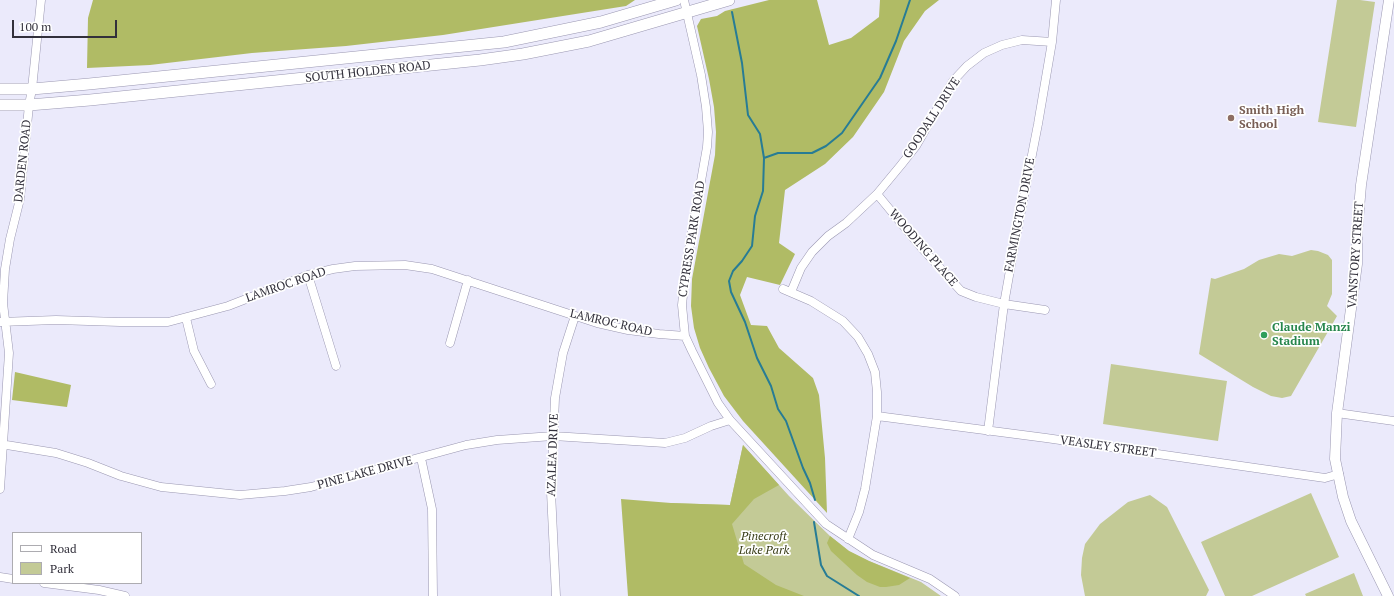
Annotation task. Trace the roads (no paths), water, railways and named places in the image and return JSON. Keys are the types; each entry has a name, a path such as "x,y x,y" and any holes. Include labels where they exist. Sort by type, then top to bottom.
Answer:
{"main road":[{"name":"SOUTH HOLDEN ROAD","path":"0,89 32,89 89,84 504,42 600,22 676,0"},
{"name":"SOUTH HOLDEN ROAD","path":"0,105 29,105 90,100 465,62 523,54 589,41 729,0"}],"street":[{"name":"DARDEN ROAD","path":"0,489 1,444 9,353 3,322 5,268 10,239 20,199 29,105 42,0"},
{"name":"CYPRESS PARK ROAD","path":"684,0 701,75 708,132 707,147 686,266 682,305 685,336 718,403 730,420 826,524 873,555 930,579 955,596"},
{"name":"FARMINGTON DRIVE","path":"988,431 1004,304 1038,124 1052,42 1056,0"},
{"name":"VANSTORY STREET","path":"1388,596 1351,521 1343,497 1335,459 1337,413 1357,264 1357,233 1361,185 1389,0"},
{"name":"GOODALL DRIVE","path":"877,416 878,392 875,372 868,354 858,337 843,321 811,301 787,290 812,252 828,236 846,223 897,171 916,146 953,81 968,66 984,53 1002,45 1022,40 1052,42"},
{"name":"WOODING PLACE","path":"876,194 915,241 961,291 976,297 1004,304 1045,310"},
{"name":"LAMROC ROAD","path":"3,322 56,320 149,323 168,322 228,306 308,275 333,269 356,266 405,265 432,269 575,316 628,330 685,336"},
{"path":"308,275 336,366"},
{"path":"450,342 468,280"},
{"name":"AZALEA DRIVE","path":"556,596 551,492 555,398 563,353 575,316"},
{"path":"186,318 194,351 211,384"},
{"path":"1337,413 1394,421"},
{"path":"848,539 859,512 865,489 877,416"},
{"name":"VEASLEY STREET","path":"877,416 1325,478 1339,474"},
{"name":"PINE LAKE DRIVE","path":"1,444 56,453 88,463 121,476 161,487 240,495 311,487 466,445 553,436 665,443 685,438 711,426 730,420"},
{"path":"421,458 432,509 433,596"},
{"path":"0,577 12,579"},
{"path":"49,584 98,593 125,596"}],"waterway":[{"path":"764,158 778,153 812,153 826,146 842,133 880,78 896,41 910,0"},
{"path":"732,12 742,63 748,115 760,134 764,158 763,191 755,216 752,246 733,271 729,281 731,292 745,322 757,358 771,386 778,409 786,421 815,500"},
{"path":"814,522 821,565 827,576 859,596"}],"place":[{"name":"Smith High School","path":"1231,118"},
{"name":"Claude Manzi Stadium","path":"1264,335"}],"park label":[{"name":"Pinecroft Lake Park","path":"764,544"}]}
